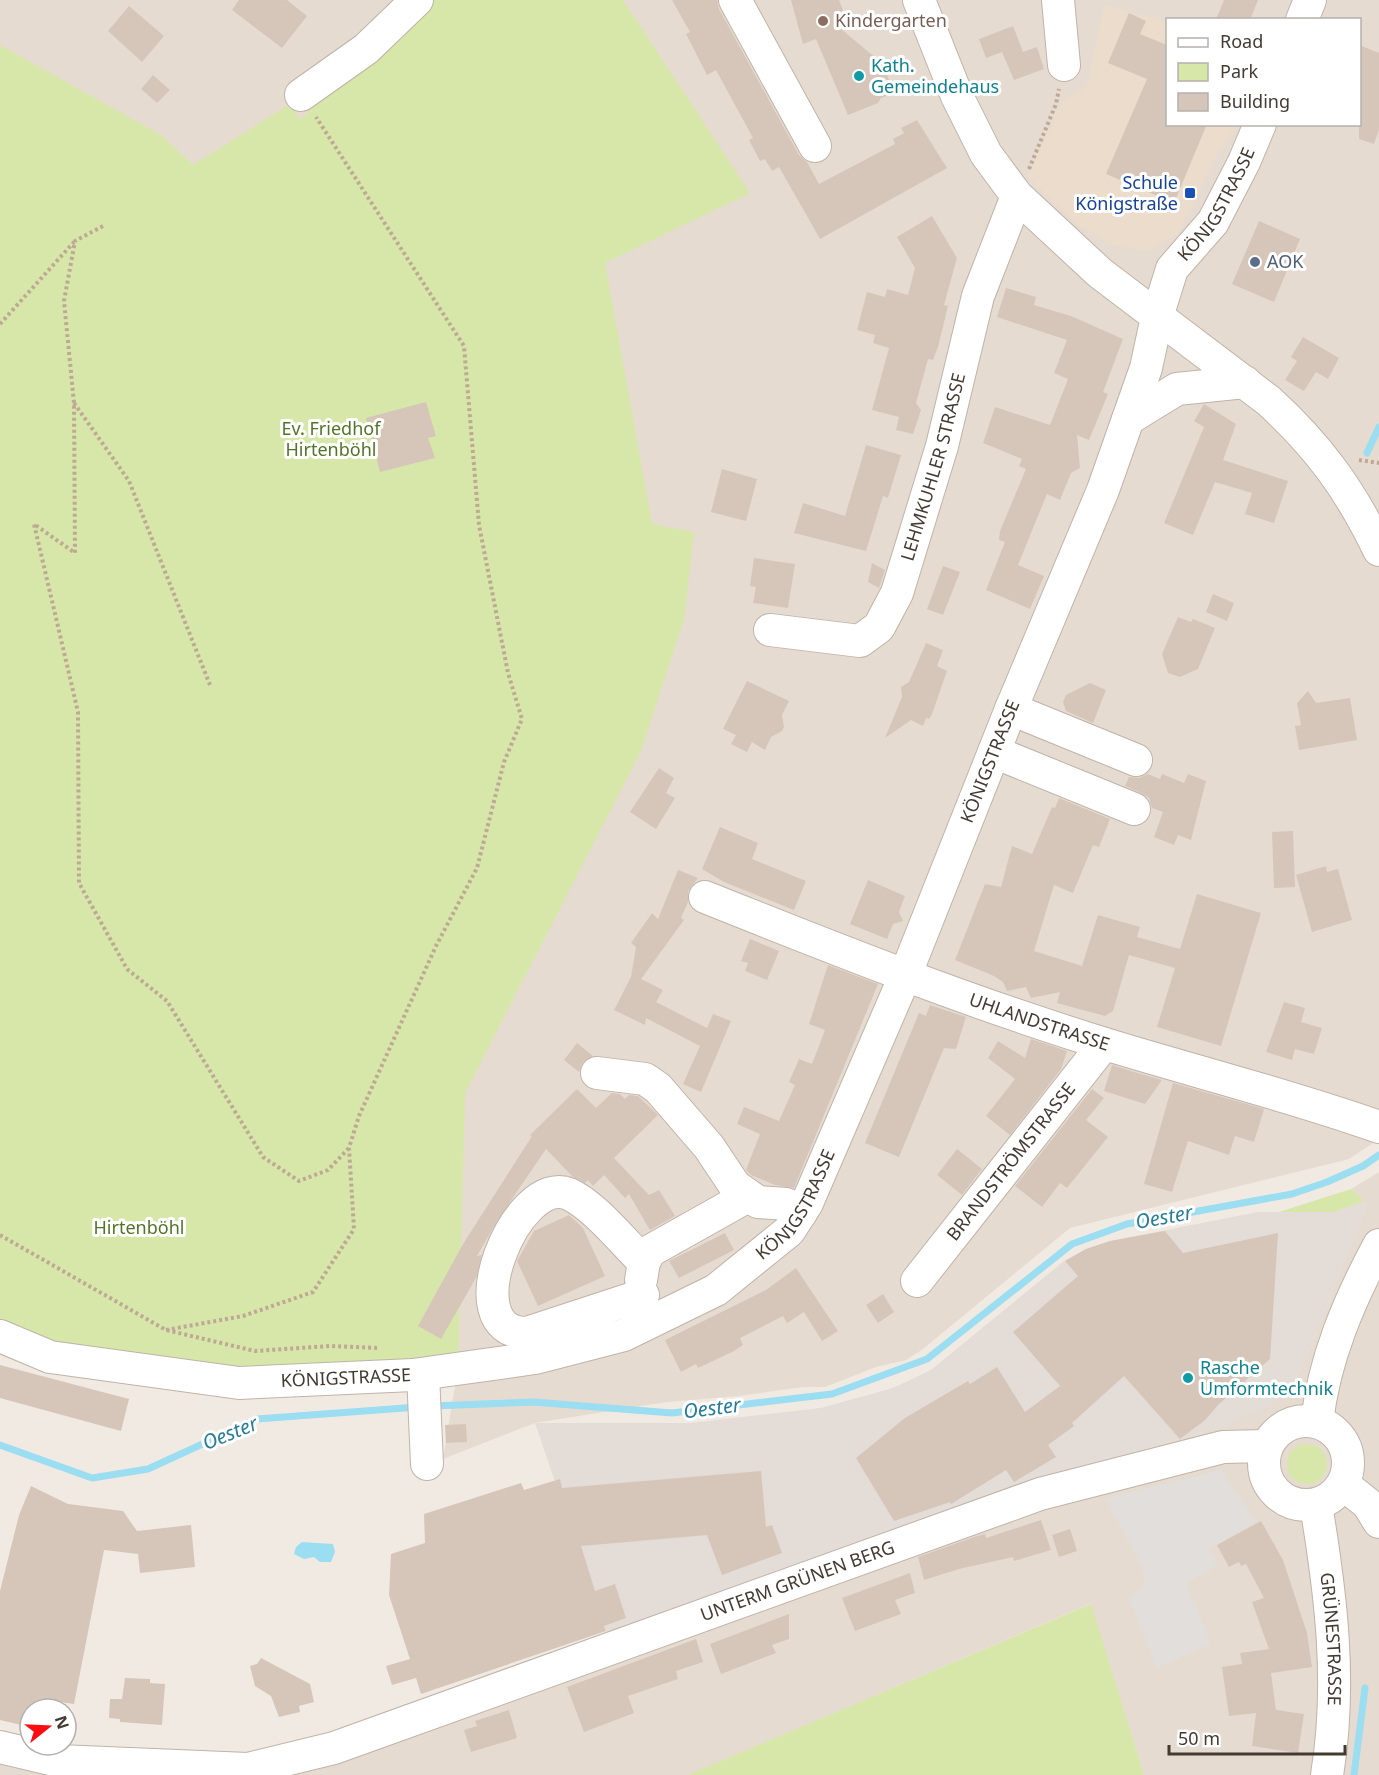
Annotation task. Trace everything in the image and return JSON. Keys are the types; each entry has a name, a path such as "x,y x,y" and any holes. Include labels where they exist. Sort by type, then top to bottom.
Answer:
{"street":[{"path":"301,95 366,49 417,0"},
{"path":"735,0 815,146"},
{"path":"920,0 957,96 986,154 1017,196 1100,273 1245,382 1289,420 1331,466 1379,550"},
{"path":"1058,0 1064,65"},
{"path":"1303,18 1310,0"},
{"name":"KÖNIGSTRASSE","path":"0,1336 50,1356 239,1383 424,1395 535,1358 624,1335 649,1307 716,1290 789,1231 801,1213 905,976 1011,709 1103,490 1146,368 1157,317 1172,269 1214,222 1259,126"},
{"name":"LEHMKUHLER STRASSE","path":"770,630 860,641 879,627 897,592 942,446 978,297 1017,196"},
{"path":"1128,418 1177,389 1245,382"},
{"path":"1011,709 1136,760"},
{"path":"994,752 1134,809"},
{"name":"UHLANDSTRASSE","path":"705,897 905,976 1104,1044 1326,1108 1379,1126"},
{"name":"BRANDSTRÖMSTRASSE","path":"917,1281 1104,1044"},
{"path":"597,1073 645,1078 658,1088 709,1146 735,1186 758,1202 786,1204 801,1213"},
{"path":"644,1262 586,1205 567,1193 546,1194 528,1207 509,1234 497,1264 492,1295 498,1321 512,1333 527,1333 649,1307 641,1280 644,1262 650,1251 748,1196"},
{"path":"1317,1422 1320,1389 1332,1348 1379,1245"},
{"path":"424,1395 427,1464"},
{"path":"1317,1422 1336,1433 1347,1452 1349,1463 1343,1484 1327,1500 1316,1504 1303,1506 1290,1503 1274,1490 1265,1472 1264,1459 1267,1446 1274,1436 1293,1423 1317,1422"},
{"name":"UNTERM GRÜNEN BERG","path":"0,1747 59,1761 248,1769 334,1748 1040,1494 1223,1447 1267,1446"},
{"path":"1343,1484 1368,1504 1379,1522"},
{"name":"GRÜNESTRASSE","path":"1316,1504 1333,1619 1335,1681 1327,1775"},
{"name":"UNTERM GRÜNEN BERG","path":"292,1775 334,1748"}],"path":[{"path":"1017,196 1056,104 1064,65"},
{"path":"166,1330 243,1316 313,1292 354,1229 349,1148 359,1116 422,978 477,868 504,762 522,718 508,673 479,525 464,346 301,95"},
{"path":"0,324 75,241 104,226"},
{"path":"75,241 64,301 74,402 75,553 34,524 78,712 79,883 127,969 167,1001 263,1157 298,1181 328,1170 349,1148"},
{"path":"74,402 129,481 210,685"},
{"path":"0,1235 166,1330 255,1351 330,1346"}],"shaded area":[{"path":"0,0 1379,0 1379,1139 1349,1159 1070,1228 923,1349 906,1360 876,1367 825,1387 803,1387 740,1396 667,1402 535,1423 443,1459 458,1368 0,435"},
{"path":"1104,5 1166,22 1166,126 1236,126 1217,155 1178,234 1147,251 1112,245 1078,225 1027,176 1064,99 1087,86"},
{"path":"1379,1172 1379,1775 1144,1775 1090,1604 689,1775 264,1775 619,1661 1051,1508 1118,1457 1227,1425 1290,1389 1308,1354 1367,1204 1351,1189"},
{"path":"1364,1201 1367,1204 1308,1354 1290,1389 1270,1406 1227,1425 1039,1480 607,1633 535,1423 691,1423 821,1408 893,1388 931,1370 1064,1261 1086,1249 1110,1241 1258,1212 1334,1212"},
{"path":"1221,1470 1255,1522 1209,1549 1218,1565 1186,1583 1211,1643 1157,1668 1129,1598 1145,1585 1143,1569 1106,1499"},
{"path":"0,1757 191,1775 0,1775"}],"green space":[{"name":"Ev. Friedhof Hirtenböhl","path":"426,0 623,0 750,193 605,263 652,524 694,532 684,619 641,751 465,1093 458,1368 239,1383 50,1357 0,1325 0,45 161,135 193,165 290,104 300,120"},
{"path":"1351,1189 1364,1201 1334,1212 1279,1212"},
{"path":"1307,1444 1315,1445 1321,1450 1326,1456 1326,1472 1321,1478 1315,1483 1307,1484 1299,1483 1293,1478 1288,1472 1287,1464 1288,1456 1293,1450 1299,1445"},
{"path":"1091,1604 1144,1775 688,1775"}],"water":[{"path":"302,1542 333,1544 335,1552 331,1562 320,1562 314,1557 304,1559 294,1554 296,1547"}],"building":[{"path":"239,0 287,0 307,16 282,48 232,10"},
{"path":"672,0 717,0 719,9 799,155 807,162 819,184 895,144 893,139 904,133 901,128 917,120 947,168 820,239 779,167 772,171 765,159 760,161 749,140 753,138 716,70 707,75 686,34 690,32"},
{"name":"Kath. Gemeindehaus","path":"791,0 839,0 849,26 841,29 883,64 894,93 881,98 878,103 848,115 816,39 803,44"},
{"path":"1224,0 1258,0 1251,18 1217,18"},
{"path":"129,6 164,36 142,62 108,31"},
{"path":"1129,13 1146,21 1140,34 1166,45 1166,126 1206,126 1174,203 1106,174 1147,79 1108,63"},
{"path":"1013,26 1023,52 1037,47 1044,69 1014,80 1002,52 986,58 979,39"},
{"path":"1361,46 1379,53 1379,130 1374,144 1359,139"},
{"path":"153,75 170,90 157,103 141,89"},
{"path":"932,216 957,258 944,305 948,306 938,347 933,360 928,359 916,403 921,410 913,434 896,430 899,417 872,410 889,348 873,343 875,335 857,330 867,292 885,297 887,289 908,295 915,268 897,237"},
{"path":"1259,221 1300,239 1274,302 1232,284"},
{"path":"1006,288 1036,297 1034,305 1071,316 1123,339 1103,392 1108,394 1089,440 1077,435 1080,468 1071,473 1060,500 1047,494 1018,565 1044,576 1030,609 986,590 1005,542 999,540 1000,531 1026,469 1019,466 1022,459 983,443 995,407 1050,425 1068,379 1054,373 1067,340 997,317"},
{"path":"1303,337 1339,358 1328,379 1316,372 1304,391 1285,380 1297,361 1291,357"},
{"path":"426,402 436,436 428,438 435,458 380,472 366,418"},
{"path":"1204,404 1236,424 1223,460 1288,481 1274,523 1245,514 1252,493 1215,482 1193,535 1164,523 1204,427 1194,421"},
{"path":"866,445 901,455 888,498 883,496 866,551 794,533 803,503 845,516"},
{"path":"722,469 757,479 746,521 711,512"},
{"path":"754,558 795,564 788,608 753,603 756,587 750,586"},
{"path":"872,563 885,570 879,588 868,582"},
{"path":"943,566 960,572 943,615 927,609"},
{"path":"1213,594 1234,603 1227,621 1206,612"},
{"path":"1178,617 1191,622 1193,619 1215,628 1198,669 1180,677 1168,673 1162,654"},
{"path":"926,643 943,650 937,666 947,671 932,714 929,719 926,718 923,726 911,720 885,738 902,697 901,687 909,682"},
{"path":"747,681 789,701 782,715 784,727 782,731 771,737 765,750 752,742 747,752 731,744 736,735 723,729"},
{"path":"1090,683 1106,690 1093,723 1066,711 1063,702 1066,695"},
{"path":"1308,691 1316,703 1350,698 1357,740 1299,750 1295,726 1301,725 1297,703"},
{"path":"659,768 674,778 666,793 675,798 656,829 630,812"},
{"path":"1148,774 1160,779 1162,774 1184,783 1188,774 1206,781 1191,840 1178,835 1174,845 1154,837 1163,812 1152,808 1149,798 1125,786 1129,777 1139,778"},
{"path":"1059,798 1110,819 1099,847 1093,845 1073,893 1054,885 1034,951 1082,966 1098,915 1140,927 1137,937 1180,949 1197,894 1261,913 1221,1046 1157,1027 1175,968 1129,955 1113,1011 1105,1016 1057,1003 1060,992 1031,998 1026,987 1007,991 1003,982 994,976 955,960 985,884 1001,887 1012,846 1032,854 1052,807 1055,808"},
{"path":"720,827 758,843 752,859 806,881 794,910 724,882 702,869"},
{"path":"1293,831 1295,887 1274,888 1272,832"},
{"path":"1326,866 1327,872 1338,869 1352,920 1312,932 1296,875"},
{"path":"678,870 698,878 688,891 688,902 681,918 684,920 641,979 663,990 656,1002 707,1028 713,1014 731,1021 701,1092 683,1084 700,1046 646,1018 645,1025 614,1010 631,977 636,947 631,943 652,913 658,919"},
{"path":"868,880 905,896 899,912 903,921 893,924 887,939 850,924"},
{"path":"750,939 779,951 767,980 745,971 748,963 741,961"},
{"path":"828,965 878,984 794,1188 775,1185 751,1175 746,1170 760,1134 737,1124 744,1107 779,1121 795,1085 789,1082 799,1059 812,1064 825,1030 809,1024"},
{"path":"1284,1002 1305,1008 1301,1022 1322,1028 1314,1054 1295,1049 1292,1060 1266,1052"},
{"path":"930,1005 966,1017 956,1049 944,1048 899,1157 865,1143 919,1013 926,1016"},
{"path":"1031,1039 1067,1051 1061,1069 1010,1135 986,1116 1015,1079 988,1058 998,1041 1025,1058"},
{"path":"577,1043 593,1056 583,1062 579,1072 564,1060"},
{"path":"1112,1065 1162,1080 1145,1104 1104,1091"},
{"path":"1173,1083 1264,1109 1254,1142 1235,1136 1229,1155 1188,1141 1172,1192 1144,1184"},
{"path":"577,1089 596,1108 612,1093 620,1094 625,1099 629,1095 638,1096 658,1115 614,1158 649,1195 659,1190 675,1216 650,1230 629,1194 625,1198 604,1175 593,1186 588,1180 585,1183 573,1177 546,1149 497,1221 477,1256 482,1255 477,1276 441,1339 418,1326 463,1244 532,1136 530,1135"},
{"path":"1092,1089 1104,1098 1086,1120 1108,1137 1067,1188 1060,1183 1042,1207 1015,1186"},
{"path":"957,1149 982,1169 962,1195 937,1175"},
{"path":"569,1215 583,1228 605,1276 538,1306 517,1261 534,1231"},
{"name":"Rasche Umformtechnik","path":"1165,1231 1183,1253 1278,1233 1270,1359 1219,1404 1205,1420 1180,1439 1124,1376 1072,1423 1074,1426 1048,1445 1056,1457 1014,1482 1006,1470 951,1504 950,1502 894,1521 856,1458 905,1418 968,1381 970,1384 997,1367 1025,1412 1060,1386 1013,1332 1078,1276 1065,1261 1086,1249 1110,1241"},
{"path":"725,1233 734,1250 679,1278 669,1261"},
{"path":"796,1268 838,1331 822,1341 804,1312 787,1323 783,1316 740,1338 743,1345 734,1351 698,1368 696,1364 681,1372 665,1340 766,1290"},
{"path":"883,1294 894,1312 878,1323 866,1305"},
{"path":"0,1365 129,1399 121,1431 0,1398"},
{"path":"466,1424 467,1442 446,1443 445,1425"},
{"path":"761,1471 766,1527 772,1525 782,1553 722,1575 707,1535 581,1546 595,1591 615,1584 626,1618 604,1626 606,1631 421,1694 416,1678 392,1685 386,1666 410,1659 389,1595 391,1554 425,1543 424,1514 521,1483 524,1490 560,1479 562,1488"},
{"path":"31,1486 68,1504 123,1511 137,1531 191,1525 195,1567 140,1573 138,1554 104,1550 75,1697 18,1697 18,1724 0,1720 0,1591 19,1515"},
{"path":"1041,1520 1051,1550 1014,1561 1013,1557 959,1569 924,1580 918,1557 974,1537 985,1534 986,1538"},
{"path":"1261,1521 1283,1560 1307,1633 1312,1667 1271,1673 1276,1710 1304,1714 1298,1753 1252,1746 1256,1713 1229,1716 1222,1667 1242,1664 1240,1653 1269,1649 1252,1602 1264,1598 1246,1564 1241,1566 1239,1562 1229,1567 1217,1545"},
{"path":"1070,1529 1077,1551 1059,1557 1052,1535"},
{"path":"910,1573 915,1593 895,1600 901,1614 855,1631 842,1598"},
{"path":"789,1614 789,1639 772,1645 776,1653 721,1674 710,1644"},
{"path":"696,1639 703,1662 676,1671 678,1679 628,1696 634,1713 584,1732 567,1687"},
{"path":"261,1658 310,1684 314,1702 299,1706 300,1712 279,1717 271,1696 255,1686 250,1666 257,1664"},
{"path":"125,1678 150,1679 150,1683 165,1684 162,1725 120,1722 120,1719 109,1718 110,1699 122,1699"},
{"path":"509,1710 517,1738 471,1752 464,1730 477,1726 475,1721"}],"waterway":[{"name":"Oester","path":"1367,453 1379,427"},
{"name":"Oester","path":"432,1406 533,1402 672,1413 832,1394 927,1359 1072,1244 1127,1224 1292,1194 1363,1166 1379,1155"},
{"name":"Oester","path":"0,1445 92,1478 148,1469 257,1419 418,1407"},
{"path":"1354,1775 1365,1688"}],"place":[{"name":"Kindergarten","path":"823,21"},
{"name":"Kath. Gemeindehaus","path":"859,76"},
{"name":"Schule Königstraße","path":"1190,193"},
{"name":"AOK","path":"1255,262"},
{"name":"Rasche Umformtechnik","path":"1188,1378"}],"park label":[{"name":"Hirtenböhl","path":"139,1228"}]}
